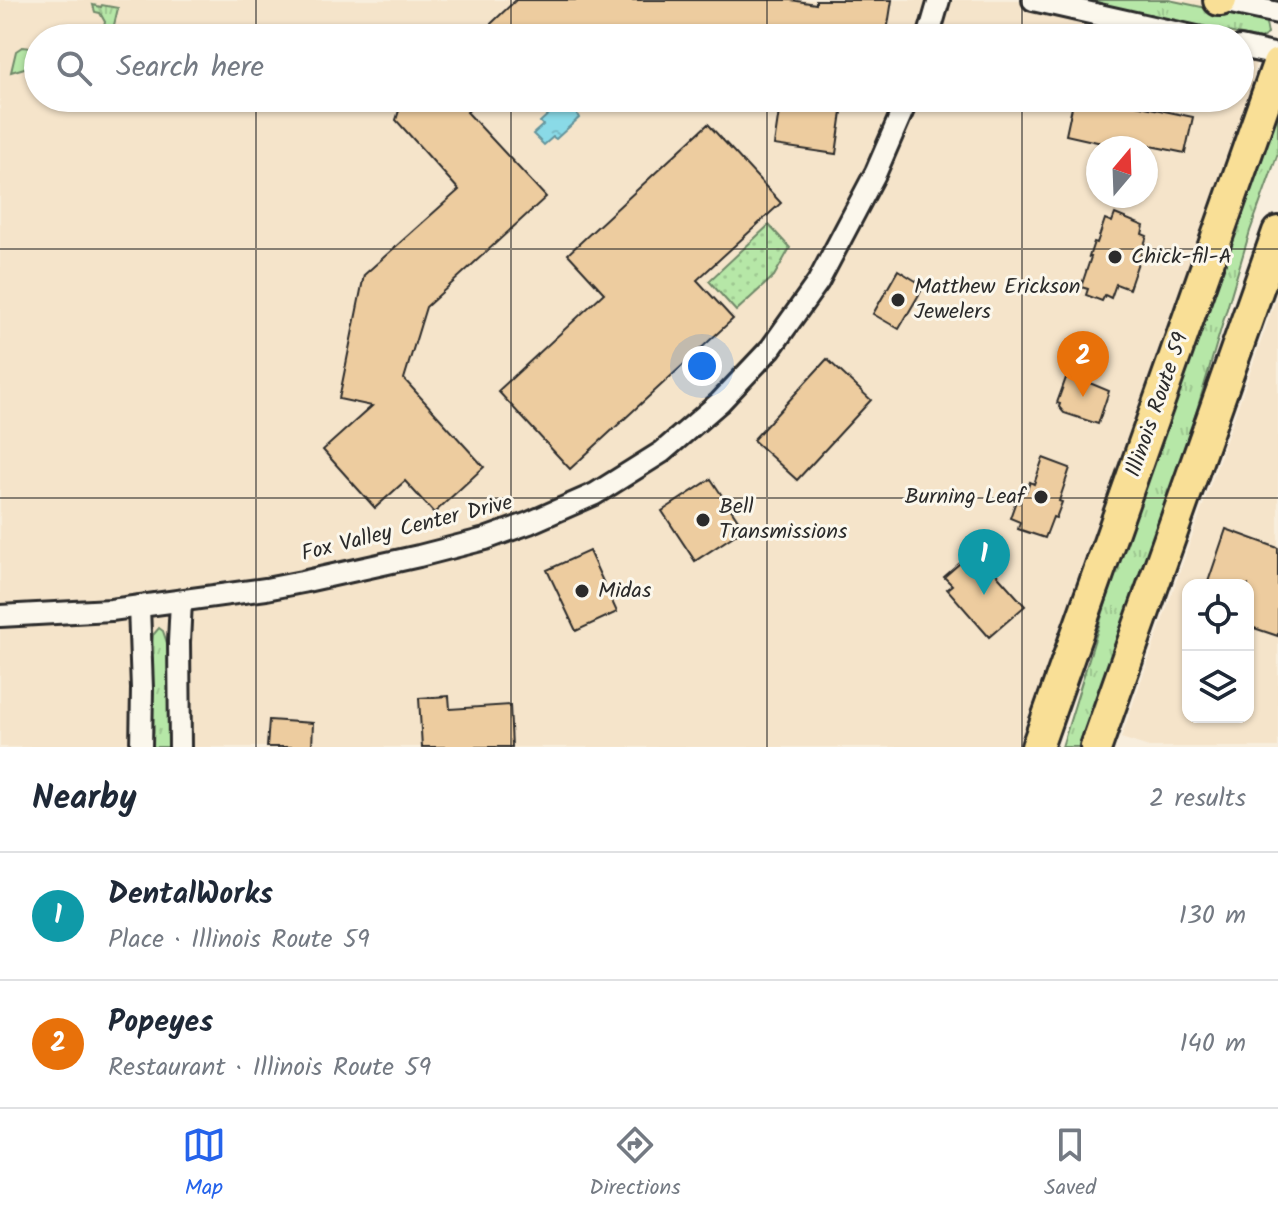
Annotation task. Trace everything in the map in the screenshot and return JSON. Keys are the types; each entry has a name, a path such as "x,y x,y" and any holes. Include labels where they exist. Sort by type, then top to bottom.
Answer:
{"main road":[{"name":"Illinois Route 59","path":"1037,747 1278,64"},
{"path":"1096,747 1278,232"}],"street":[{"path":"932,24 939,0"},
{"path":"1033,0 1139,24"},
{"path":"1219,0 1278,13"},
{"path":"1254,50 1278,55"},
{"name":"Fox Valley Center Drive","path":"0,616 111,610 302,582 485,539 595,494 662,452 720,402 771,348 818,282 903,112"},
{"path":"180,747 181,601"},
{"path":"139,606 141,747"}],"shaded area":[{"path":"0,0 1266,0 1254,75 1254,24 24,24 24,112 1245,112 1022,747 0,747"},
{"path":"1278,293 1278,747 1149,747 1121,738"}],"green space":[{"path":"1081,0 1169,0 1262,20 1266,23 1268,34 1260,39 1254,38 1254,24 1191,24"},
{"path":"93,5 118,8 114,24 105,24 100,13 95,12"},
{"path":"24,47 24,68 11,72 16,51"},
{"path":"1278,111 1278,153 1250,231 1188,440 1079,747 1062,747 1122,550"},
{"path":"769,225 790,248 774,276 736,311 709,281"},
{"path":"159,628 170,652 171,747 151,747 151,648 153,635"}],"water":[{"path":"551,112 579,112 579,118 556,139 553,137 544,145 533,134 543,125 540,122"}],"building":[{"path":"516,0 791,0 816,4 816,0 892,0 888,24 491,24"},
{"path":"399,112 467,112 546,197 426,307 404,379 484,467 434,513 405,481 375,508 323,450 372,406 339,399 364,275 459,190 396,120"},
{"path":"779,112 842,112 836,154 774,145"},
{"path":"1071,112 1169,112 1193,117 1185,153 1158,148 1158,136 1086,136 1086,139 1066,135"},
{"path":"708,124 781,203 697,280 733,319 570,469 498,391 604,293 568,254"},
{"name":"Chick-fil-A","path":"1115,214 1144,226 1142,234 1147,236 1129,289 1116,284 1111,298 1105,295 1102,301 1086,295 1088,289 1081,287 1094,242 1097,243 1105,219 1112,222"},
{"name":"Matthew Erickson Jewelers","path":"898,270 924,286 899,329 873,314"},
{"path":"827,359 871,400 797,480 753,440"},
{"path":"1073,376 1109,391 1098,424 1064,413 1059,407 1057,403 1066,378"},
{"name":"Burning Leaf","path":"1043,458 1070,468 1059,501 1062,502 1045,538 1018,529 1020,522 1010,518 1023,491 1026,492 1030,482 1034,484"},
{"name":"Bell Transmissions","path":"711,479 744,529 695,561 662,511"},
{"path":"1226,529 1278,548 1278,636 1254,628 1254,579 1209,579"},
{"path":"975,550 1025,606 989,637 947,589 952,585 944,577"},
{"name":"Midas","path":"589,551 617,612 576,631 547,570"},
{"path":"449,696 450,709 510,705 512,747 422,747 419,698"},
{"path":"269,720 313,723 312,747 267,747"}],"place":[{"name":"Chick-fil-A","path":"1115,257"},
{"name":"Matthew Erickson Jewelers","path":"898,300"},
{"name":"Popeyes","path":"1083,397"},
{"name":"Burning Leaf","path":"1041,497"},
{"name":"Bell Transmissions","path":"703,520"},
{"name":"Midas","path":"582,591"},
{"name":"DentalWorks","path":"984,595"}]}
